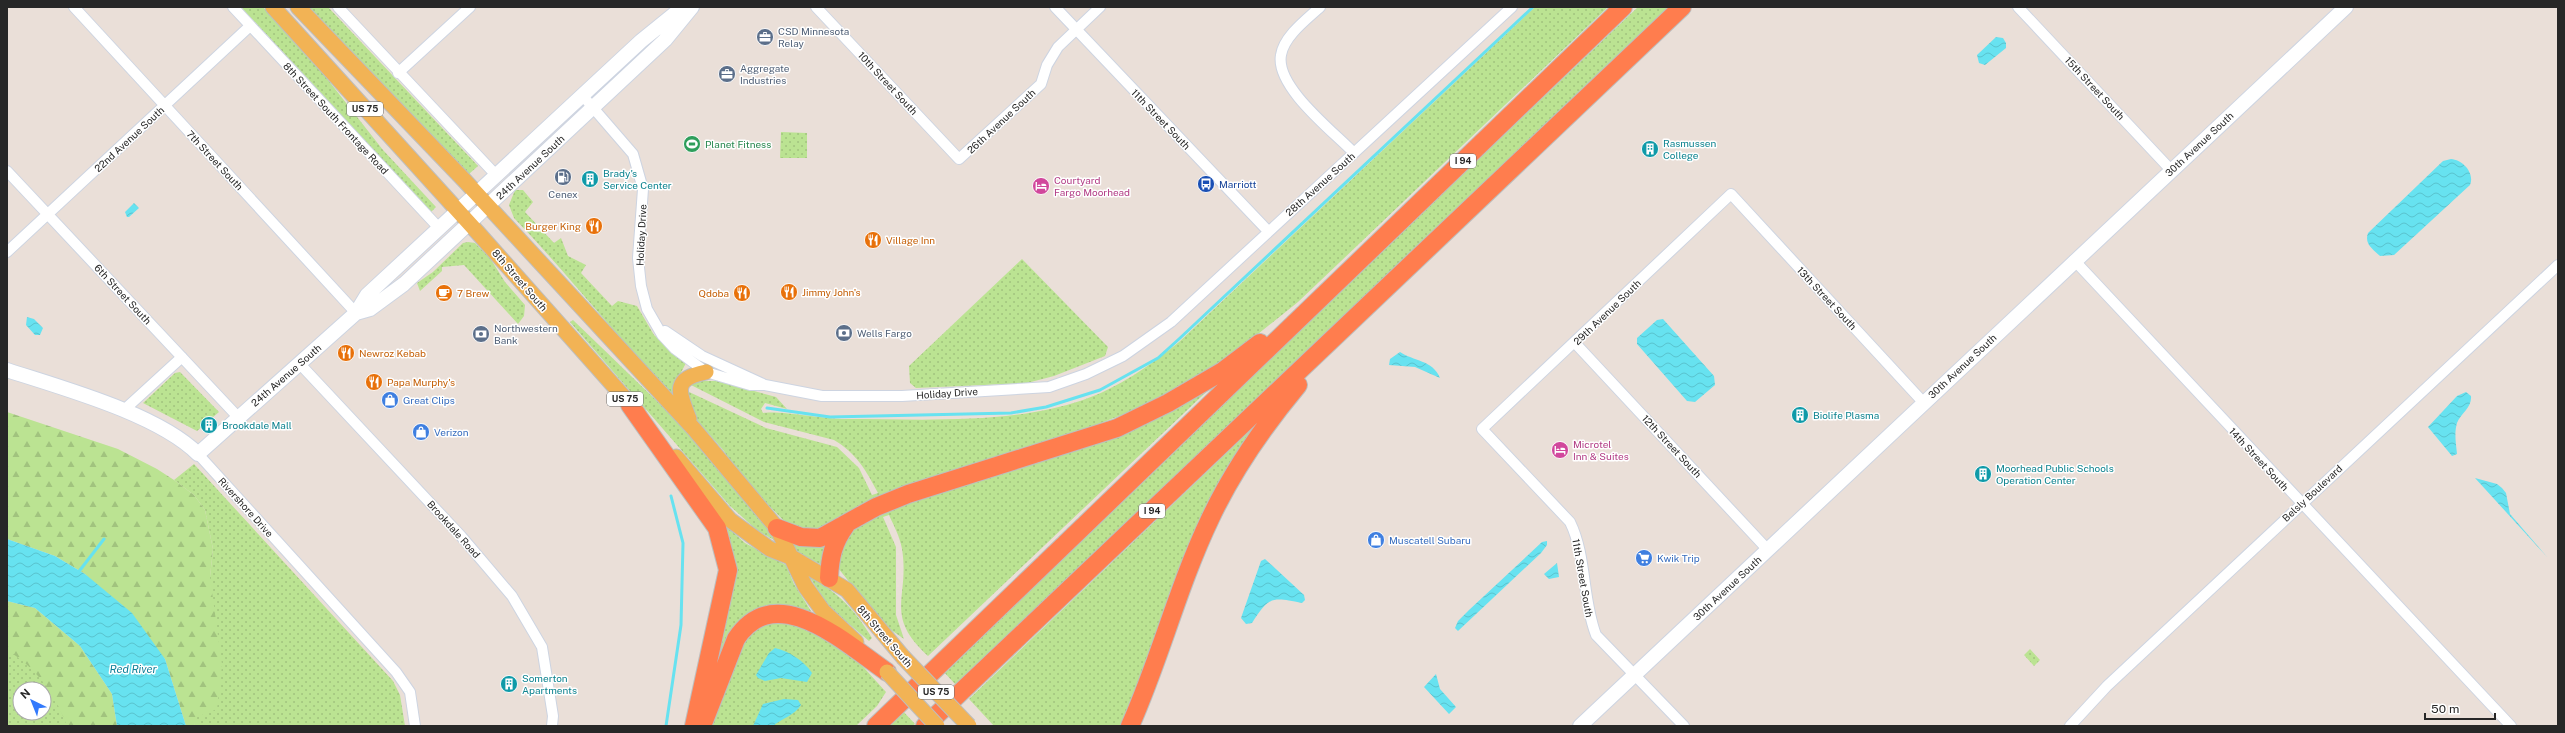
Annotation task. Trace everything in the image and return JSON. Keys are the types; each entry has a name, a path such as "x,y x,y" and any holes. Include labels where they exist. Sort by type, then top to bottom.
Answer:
{"highway":[{"name":"I 94","path":"876,726 1623,7"},
{"name":"I 94","path":"925,726 1682,7"},
{"path":"1130,726 1210,519 1240,462 1265,425 1379,295"},
{"path":"777,528 801,537 820,538 846,525 876,507 908,494 1117,428 1168,403 1223,372 1274,332 1303,316"},
{"path":"630,405 717,528 725,550 728,570 722,606 694,726"},
{"path":"829,578 830,556 835,540 846,525"},
{"path":"702,726 736,640 744,628 764,616 798,615 840,640 887,672"}],"main road":[{"name":"8th Street South","path":"273,7 470,223 730,520 770,548 793,558 829,578 846,590 903,657 969,726"},
{"name":"US 75","path":"298,7 476,194 694,429 777,528 793,558 805,586 823,611 887,672 937,726"},
{"path":"694,429 680,398 680,390 682,382 688,375 706,372"}],"street":[{"name":"7th Street South","path":"74,7 356,313"},
{"name":"8th Street South Frontage Road","path":"233,7 439,228"},
{"path":"338,7 398,73 496,175"},
{"path":"398,73 470,7"},
{"name":"24th Avenue South","path":"198,454 356,313 367,295 636,45 683,7"},
{"name":"24th Avenue South","path":"356,313 370,309 404,284 665,40 692,7"},
{"name":"10th Street South","path":"816,7 959,159"},
{"name":"11th Street South","path":"1055,7 1268,231"},
{"name":"26th Avenue South","path":"959,159 1041,84 1047,65 1058,47 1100,7"},
{"path":"1320,7 1288,41 1281,55 1283,73 1291,89 1354,153"},
{"name":"28th Avenue South","path":"1124,356 1171,322 1512,7"},
{"name":"15th Street South","path":"2018,7 2172,170"},
{"name":"30th Avenue South","path":"1580,726 2074,260 2346,7"},
{"name":"22nd Avenue South","path":"7,252 250,26"},
{"path":"636,45 647,57"},
{"name":"Holiday Drive","path":"582,95 633,154 643,189 638,258 640,286 647,309 662,334 675,349 706,372 750,386 765,385"},
{"name":"6th Street South","path":"7,171 238,417"},
{"name":"29th Avenue South","path":"1482,429 1575,343 1731,194"},
{"name":"13th Street South","path":"1731,194 1923,402"},
{"name":"14th Street South","path":"2074,260 2300,504 2511,726"},
{"name":"Belsly Boulevard","path":"2070,726 2107,686 2300,504 2558,265"},
{"name":"Holiday Drive","path":"654,321 683,345 702,356 765,385 822,396 902,396 1050,387 1086,374 1124,356"},
{"name":"12th Street South","path":"1575,343 1768,550"},
{"path":"124,410 182,357"},
{"name":"Brookdale Road","path":"299,363 462,536 512,596 542,647 553,716 552,726"},
{"name":"Rivershore Drive","path":"7,370 124,410 178,437 198,454 396,672 410,692 415,726"},
{"name":"11th Street South","path":"1482,429 1570,522 1578,538 1590,619 1596,634 1684,726"}],"green space":[{"path":"241,7 263,7 321,71 383,150 436,207 431,212"},
{"path":"306,7 328,7 478,166 469,174"},
{"path":"1535,7 1608,7 1298,302 1223,362 1145,406 834,526 810,532 786,523 736,472 724,451 694,417 687,391 766,428 837,447 859,468 872,495 878,493 865,470 854,456 834,440 764,422 691,385 697,381 718,381 776,397 787,409 765,403 761,409 763,413 769,412 845,419 934,420 1026,414 1083,400 1109,389 1146,367 1179,342"},
{"path":"1638,7 1669,7 956,685 942,670"},
{"path":"781,132 807,133 807,158 780,158"},
{"path":"515,190 523,190 533,202 525,212 554,243 561,238 568,256 586,265 581,273 612,306 618,301 637,306 654,335 686,363 675,384 675,398 634,354 555,262 514,218 509,205"},
{"path":"463,243 475,243 490,258 505,282 525,305 524,316 518,324 464,265 442,267 442,271 420,291 417,283 433,272"},
{"path":"1022,259 1108,347 1105,356 1054,376 1027,383 916,388 910,383 909,366"},
{"path":"573,320 653,397 706,452 754,508 775,538 774,540 758,531 730,506 570,322"},
{"path":"180,372 219,412 197,431 143,403 175,373"},
{"path":"1221,378 928,656 914,642 906,629 902,617 901,606 904,566 902,549 889,515 883,517 896,547 896,615 904,639 884,625 838,568 841,549 848,536 852,531 875,515"},
{"path":"7,412 118,449 157,469 174,480 194,495 205,510 213,549 210,577 222,665 217,709 197,717 194,726 186,726 165,659 85,574 55,556 7,539"},
{"path":"1259,422 1123,726 994,726 969,699"},
{"path":"194,464 393,681 400,695 405,726 194,726 213,549 205,510 194,495 174,480"},
{"path":"724,524 745,543 786,565 794,584 811,611 807,615 781,606 710,673"},
{"path":"792,542 828,544 822,565 797,553"},
{"path":"809,576 845,602 859,618 872,638 869,641 828,606"},
{"path":"7,601 117,726 7,726"},
{"path":"7,601 35,608 80,646 112,694 117,726 67,726 52,695 52,681 42,681 27,665 7,650"},
{"path":"765,621 798,622 856,659 886,692 877,706 856,726 708,726 746,636"},
{"path":"2030,649 2040,660 2034,666 2024,655"},
{"path":"901,709 915,724 912,726 883,726"}],"water":[{"path":"1996,37 2003,38 2006,43 2006,48 1985,65 1979,63 1977,55"},
{"path":"2451,159 2460,162 2467,168 2471,176 2470,185 2394,255 2380,256 2368,243 2368,233 2443,161"},
{"path":"134,203 139,208 127,217 125,212"},
{"path":"27,317 34,319 43,328 40,335 35,335 26,325"},
{"path":"1663,319 1714,376 1715,385 1695,402 1687,401 1637,344 1637,338 1657,320"},
{"path":"1400,352 1428,364 1437,372 1440,378 1415,367 1389,365 1390,359"},
{"path":"2466,392 2471,396 2471,400 2470,404 2457,423 2455,435 2457,454 2452,456 2428,427 2457,396"},
{"path":"2475,478 2497,484 2502,488 2506,493 2510,514 2548,558"},
{"name":"Red River","path":"7,539 55,556 85,574 132,613 165,659 186,726 117,726 112,694 80,646 35,608 7,601"},
{"path":"1547,541 1547,545 1541,553 1458,631 1455,628 1458,621 1469,610 1542,542"},
{"path":"1265,559 1304,595 1305,600 1302,603 1277,600 1267,603 1252,623 1246,624 1241,618 1261,561"},
{"path":"1557,563 1559,577 1549,579 1544,574"},
{"path":"775,648 791,654 805,664 812,673 807,682 781,678 765,681 758,678 756,675 769,653"},
{"path":"1436,674 1440,689 1456,707 1449,714 1424,687"},
{"path":"784,699 798,700 801,705 795,712 773,726 753,726 763,704"}],"waterway":[{"path":"767,408 830,417 1011,413 1046,407 1100,390 1158,358 1533,7"},
{"path":"666,726 681,625 683,543 671,496"},
{"path":"77,574 104,539"}],"place":[{"name":"CSD Minnesota Relay","path":"765,37"},
{"name":"Aggregate Industries","path":"727,74"},
{"name":"Planet Fitness","path":"692,144"},
{"name":"Rasmussen College","path":"1650,149"},
{"name":"Cenex","path":"563,177"},
{"name":"Brady's Service Center","path":"590,179"},
{"name":"Marriott","path":"1206,184"},
{"name":"Courtyard Fargo Moorhead","path":"1041,186"},
{"name":"Burger King","path":"594,226"},
{"name":"Village Inn","path":"873,240"},
{"name":"Jimmy John's","path":"789,292"},
{"name":"7 Brew","path":"444,293"},
{"name":"Qdoba","path":"742,293"},
{"name":"Wells Fargo","path":"844,333"},
{"name":"Northwestern Bank","path":"481,334"},
{"name":"Newroz Kebab","path":"346,353"},
{"name":"Papa Murphy's","path":"374,382"},
{"name":"Great Clips","path":"390,400"},
{"name":"Biolife Plasma","path":"1800,415"},
{"name":"Brookdale Mall","path":"209,425"},
{"name":"Verizon","path":"421,432"},
{"name":"Microtel Inn & Suites","path":"1560,450"},
{"name":"Moorhead Public Schools Operation Center","path":"1983,474"},
{"name":"Muscatell Subaru","path":"1376,540"},
{"name":"Kwik Trip","path":"1644,558"},
{"name":"Somerton Apartments","path":"509,684"}]}
